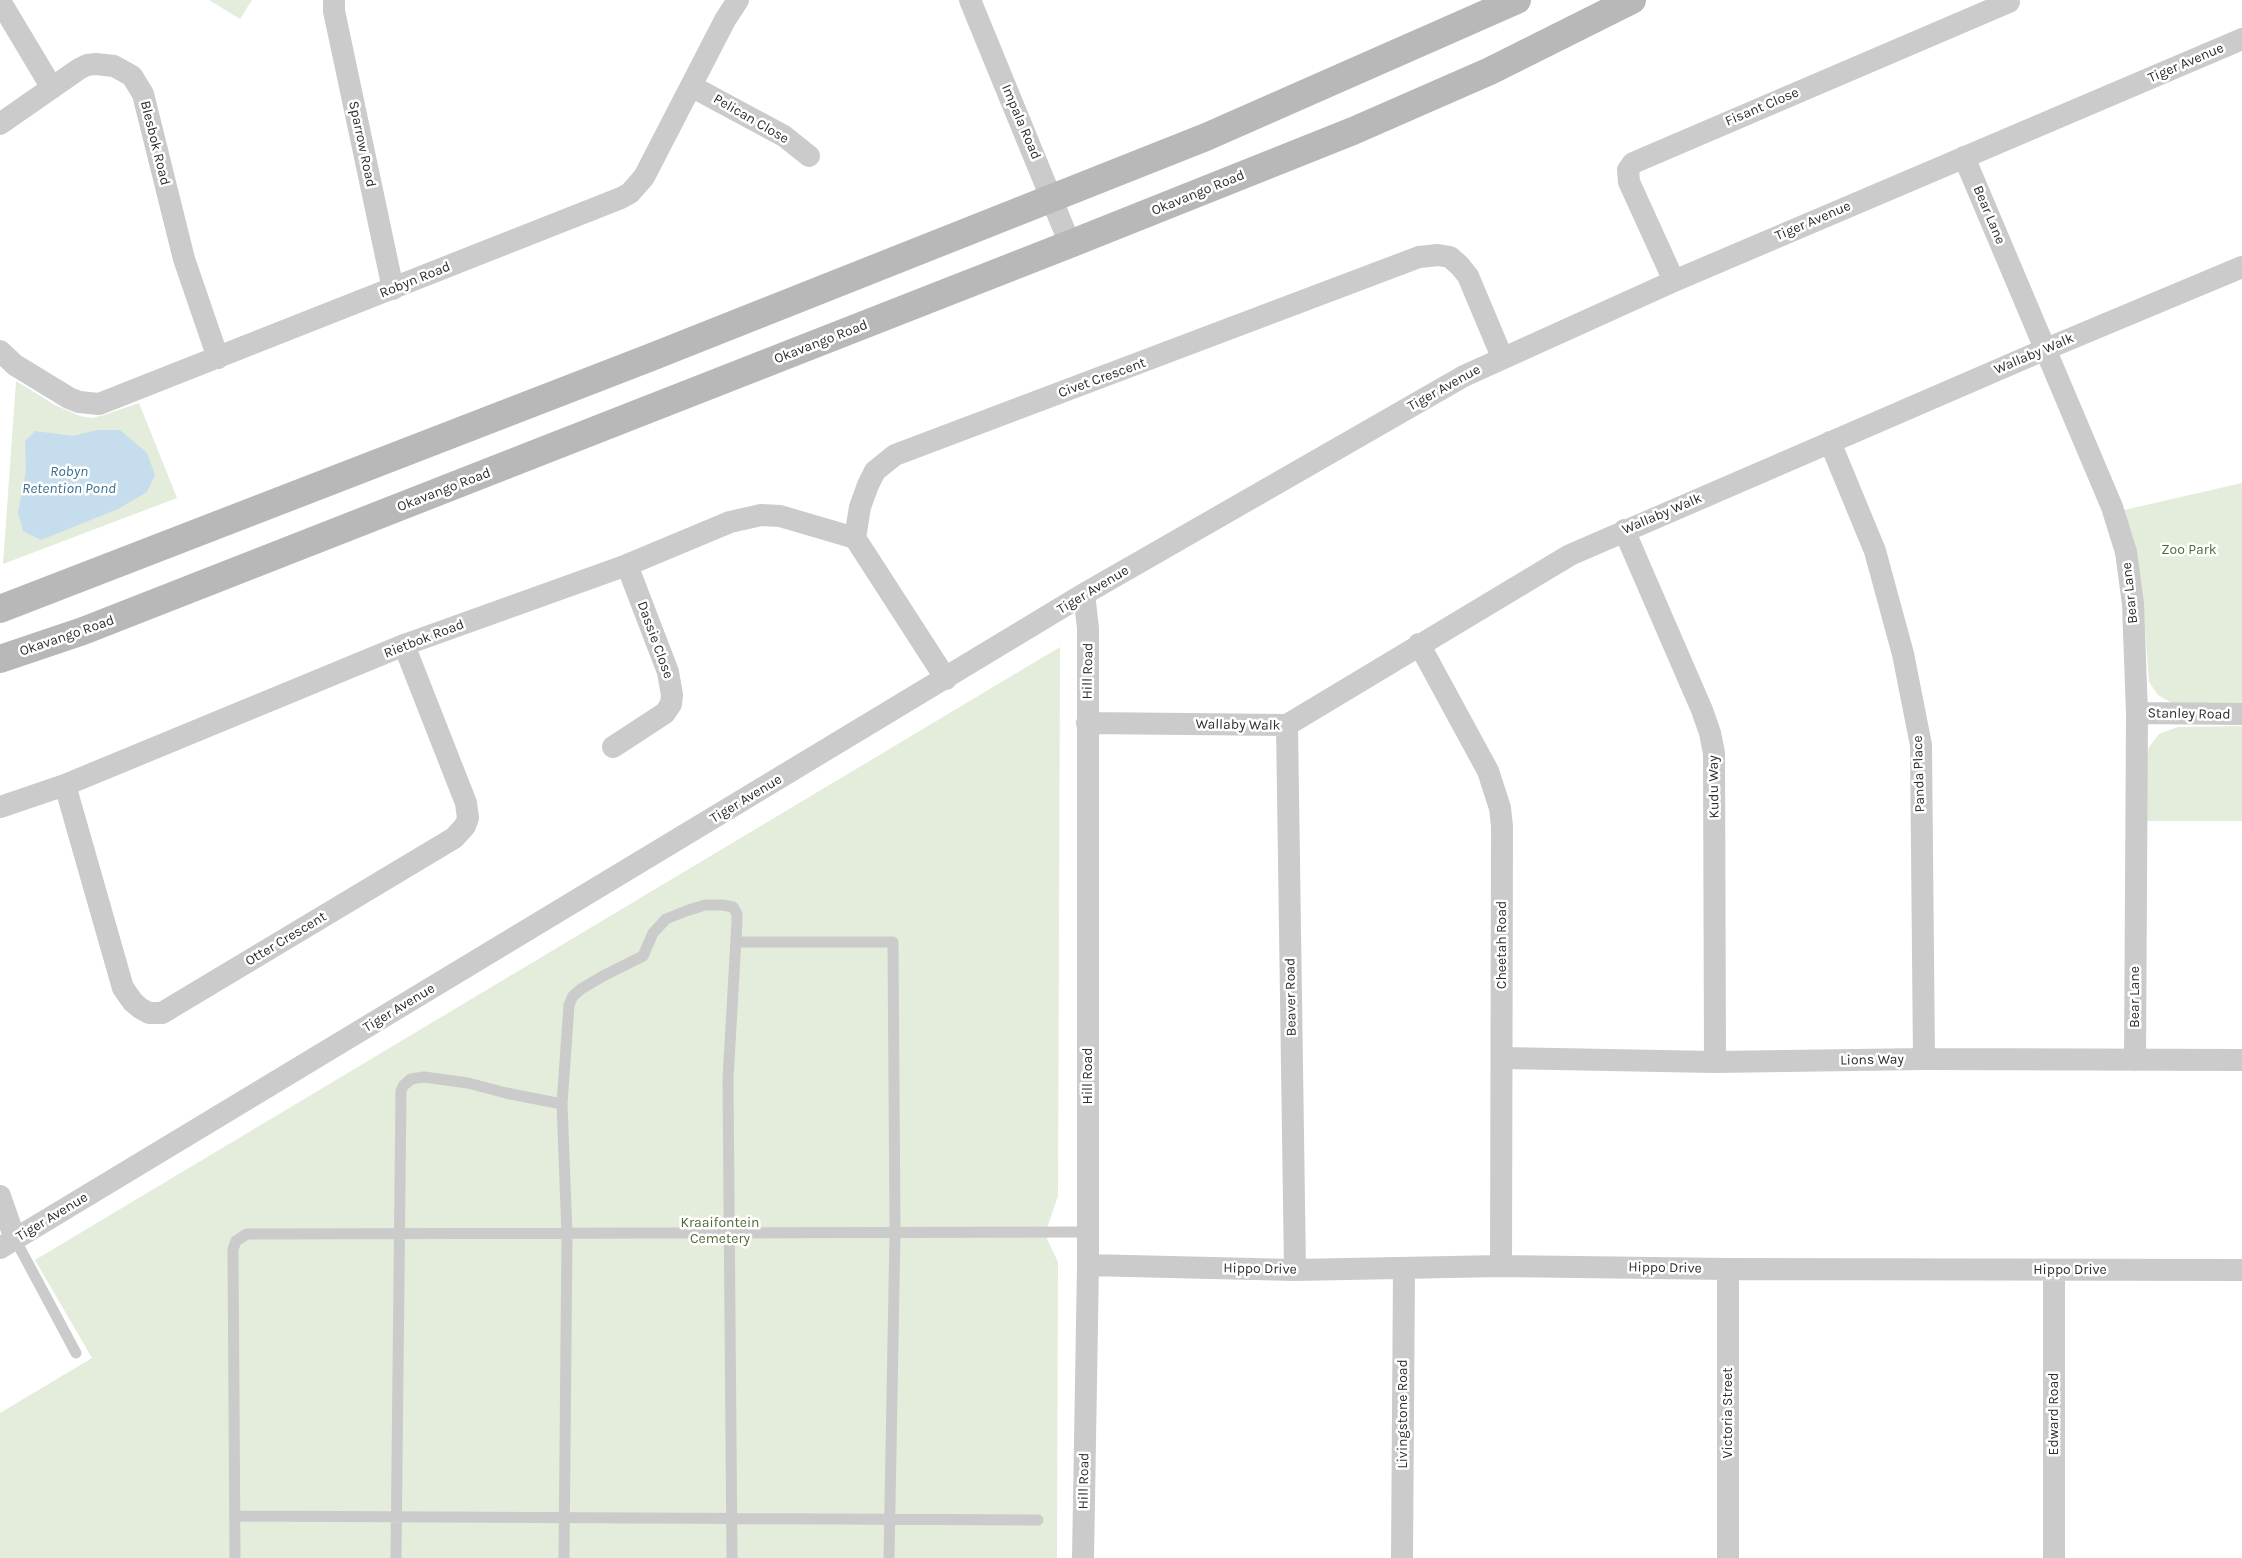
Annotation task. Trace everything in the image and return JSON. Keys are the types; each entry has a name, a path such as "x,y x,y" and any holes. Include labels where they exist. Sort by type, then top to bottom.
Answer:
{"main road":[{"path":"0,609 649,358 1206,137 1517,0"},
{"name":"Okavango Road","path":"0,659 83,632 1353,131 1490,71 1632,0"}],"street":[{"name":"Sparrow Road","path":"334,0 334,11 393,288"},
{"name":"Robyn Road","path":"0,351 15,365 69,398 90,404 109,401 621,198 630,193 644,177 725,20 738,0"},
{"name":"Impala Road","path":"970,0 1070,244"},
{"path":"0,2 52,88"},
{"name":"Fisant Close","path":"1674,280 1629,182 1628,170 1633,163 2009,2"},
{"name":"Tiger Avenue","path":"7,1244 1084,594 1464,376 1674,280 2242,39"},
{"name":"Blesbok Road","path":"0,124 79,69 96,64 114,66 124,70 139,84 184,259 218,358"},
{"name":"Pelican Close","path":"691,86 784,136 809,156"},
{"name":"Bear Lane","path":"1964,157 2112,508 2126,552 2133,604 2137,713 2135,1060"},
{"name":"Civet Crescent","path":"855,538 860,507 868,485 875,471 895,455 1419,258 1438,255 1450,257 1460,266 1468,276 1502,357"},
{"name":"Wallaby Walk","path":"1087,723 1287,725 1570,555 2046,349 2242,267"},
{"name":"Panda Place","path":"1830,442 1875,552 1903,654 1921,745 1924,1059"},
{"name":"Rietbok Road","path":"0,807 65,785 404,645 626,565 730,522 761,515 780,516 855,538"},
{"name":"Kudu Way","path":"1624,530 1710,733 1714,763 1715,1062"},
{"path":"855,538 946,679"},
{"name":"Dassie Close","path":"614,747 665,713 671,704 672,695 668,672 626,565"},
{"name":"Hill Road","path":"1083,1558 1088,1265 1088,628 1084,594"},
{"name":"Cheetah Road","path":"1419,644 1488,771 1500,808 1502,826 1501,1266"},
{"name":"Otter Crescent","path":"65,785 123,988 132,1002 140,1008 149,1013 162,1012 454,838 465,826 468,818 466,803 404,645"},
{"name":"Stanley Road","path":"2137,713 2242,714"},
{"name":"Beaver Road","path":"1287,725 1295,1270"},
{"name":"Lions Way","path":"1502,1058 1715,1062 1924,1059 2242,1060"},
{"path":"0,1196 7,1244"},
{"name":"Hippo Drive","path":"1088,1265 1295,1270 1501,1266 1728,1269 2242,1270"},
{"name":"Livingstone Road","path":"1402,1558 1404,1269"},
{"name":"Victoria Street","path":"1728,1269 1728,1558"},
{"name":"Edward Road","path":"2054,1270 2054,1558"}],"lane":[{"path":"564,1558 567,1234 562,1104 569,1005 572,996 603,976 643,956 653,933 666,920 686,911 722,904 733,907 737,914 728,1079 731,1234 732,1558"},
{"path":"736,942 894,942 895,1233 889,1558"},
{"path":"396,1558 401,1234 401,1091 408,1080 424,1077 468,1083 562,1104"},
{"path":"235,1558 233,1249 236,1241 247,1234 1088,1232"},
{"path":"7,1244 76,1353"},
{"path":"235,1516 889,1521 1038,1520"}],"green space":[{"path":"209,0 252,0 240,19"},
{"path":"16,381 55,405 80,416 92,418 139,403 177,498 3,564"},
{"name":"Zoo Park","path":"2242,483 2242,703 2172,703 2158,695 2149,682 2142,589 2124,510"},
{"name":"Kraaifontein Cemetery","path":"1060,647 1058,1196 1047,1228 1047,1239 1058,1262 1057,1558 0,1558 0,1413 92,1358 35,1260"},
{"path":"2242,726 2242,821 2147,821 2147,755 2149,747 2159,734 2178,727"}],"water":[{"name":"Robyn Retention Pond","path":"97,430 120,430 147,453 155,475 147,492 118,509 41,540 23,531 18,513 26,470 25,441 35,431 73,436"}]}
